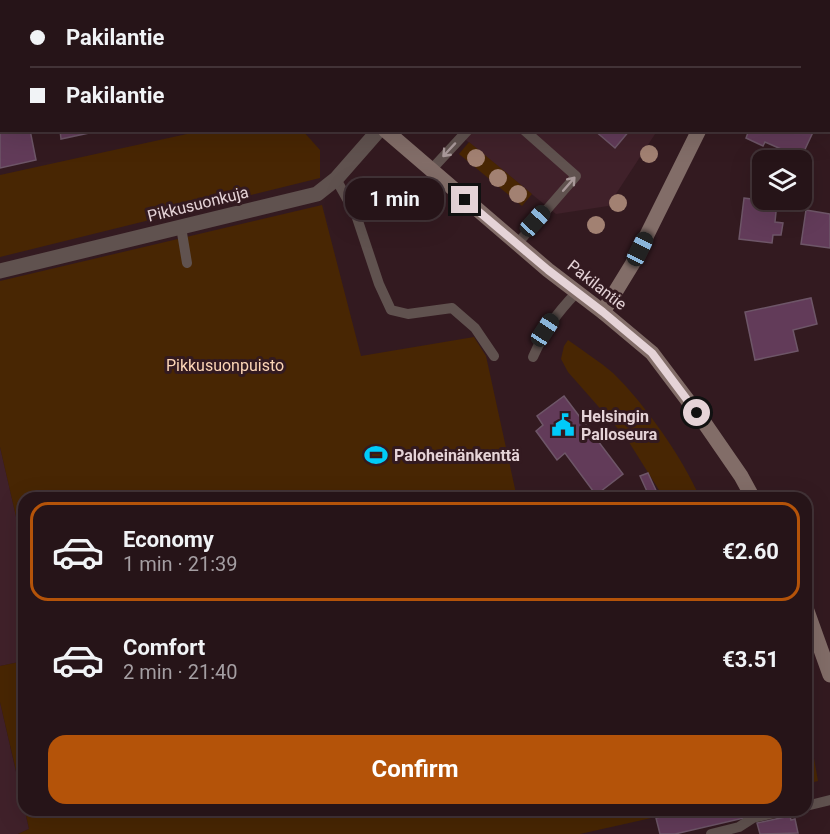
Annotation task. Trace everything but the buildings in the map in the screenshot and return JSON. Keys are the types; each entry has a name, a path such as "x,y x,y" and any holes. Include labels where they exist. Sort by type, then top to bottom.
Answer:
{"main road":[{"name":"Pakilantie","path":"387,132 517,244 652,353 701,418 750,492"},
{"path":"603,312 633,262 698,132"},
{"path":"812,625 830,675"}],"street":[{"name":"Pikkusuonkuja","path":"0,271 317,194 336,178 378,132"}],"lane":[{"path":"431,170 466,132"},
{"path":"517,244 576,176 526,132"},
{"path":"336,178 356,215 379,284 391,310 408,314 452,308 475,328 494,356"},
{"path":"181,227 187,263"},
{"path":"533,357 545,330 578,292"},
{"path":"812,804 830,800"},
{"path":"711,834 739,827 753,818 762,816"}],"shaded area":[{"path":"456,132 656,132 608,206 556,214"},
{"path":"0,447 18,525 18,662 0,666"},
{"path":"0,702 18,781 18,816 26,816 29,829 18,834 0,834"}],"green space":[{"path":"196,132 304,132 320,150 320,178 0,257 0,175"},
{"path":"469,142 532,194 522,206 459,154"},
{"name":"Pikkusuonpuisto","path":"322,205 361,356 474,337 486,356 516,492 18,492 18,525 0,447 0,281"},
{"path":"568,340 597,360 625,385 662,432 697,492 660,492 627,439 568,372 561,359"},
{"path":"18,662 18,779 0,702 0,666"},
{"path":"812,747 818,781 812,782"},
{"path":"26,816 660,816 580,834 18,834 29,829"}],"place":[{"name":"Helsingin Palloseura","path":"563,425"},
{"name":"Paloheinänkenttä","path":"376,455"}],"route":[{"path":"465,200 652,353 697,413"}]}
